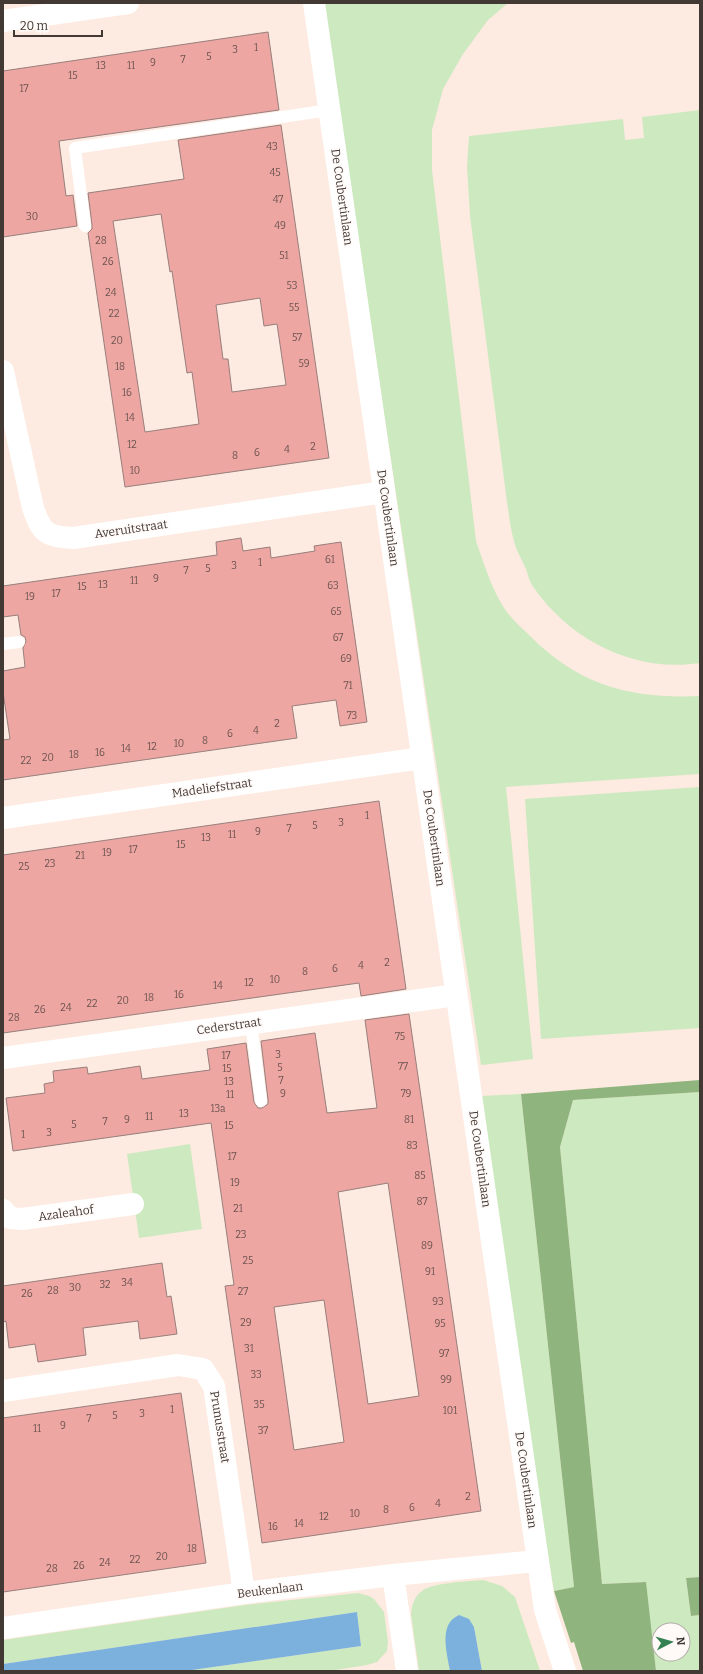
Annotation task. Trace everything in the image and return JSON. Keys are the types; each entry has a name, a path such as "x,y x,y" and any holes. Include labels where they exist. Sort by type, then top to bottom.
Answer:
{"street":[{"path":"3,21 128,3"},
{"name":"De Coubertinlaan","path":"314,3 545,1610 565,1671"},
{"name":"Averuitstraat","path":"3,371 33,508 44,532 57,537 72,538 384,492"},
{"name":"Madeliefstraat","path":"3,818 422,758"},
{"name":"Cederstraat","path":"3,1058 456,995"},
{"name":"Azaleahof","path":"3,1210 10,1218 22,1219 133,1204"},
{"name":"Prunusstraat","path":"3,1391 178,1365 202,1369 214,1386 244,1593"},
{"name":"Beukenlaan","path":"3,1628 244,1593 393,1575 538,1561"},
{"path":"393,1575 407,1671"}],"lane":[{"path":"85,226 75,148 329,110"},
{"path":"3,644 19,642"},
{"path":"251,1023 261,1101"}],"green space":[{"path":"323,3 508,3 488,20 463,54 443,89 432,130 432,170 476,541 499,600 513,620 550,654 588,678 608,686 630,692 652,695 700,696 700,774 506,787 533,1059 481,1065"},
{"path":"700,110 700,663 676,665 652,663 629,658 606,649 586,638 566,623 549,607 530,581 515,544 507,502 470,216 467,167 469,136 623,119 625,140 644,138 642,117"},
{"path":"700,787 700,1028 541,1039 525,799"},
{"path":"700,1080 700,1092 573,1100 560,1147 602,1584 646,1582 651,1626 651,1662 655,1662 656,1671 583,1671 574,1642 571,1643 554,1591 574,1587 521,1094"},
{"path":"700,1092 700,1577 686,1578 691,1616 700,1615 700,1671 656,1671 655,1662 691,1662 691,1622 651,1622 651,1631 645,1582 602,1584 560,1147 573,1100"},
{"path":"521,1094 574,1587 554,1591 540,1506 482,1096"},
{"path":"190,1144 202,1229 139,1238 127,1154"},
{"path":"700,1577 700,1615 691,1616 686,1578"},
{"path":"483,1580 502,1586 515,1597 540,1671 482,1671 474,1627 446,1643 450,1671 419,1671 411,1614 413,1604 417,1596 422,1591 433,1586"},
{"path":"358,1593 374,1599 384,1612 388,1642 387,1651 377,1662 367,1665 329,1671 185,1671 361,1646 357,1612 3,1664 3,1640 245,1605"}],"water":[{"path":"357,1612 361,1646 185,1671 3,1671 3,1664"},
{"path":"459,1615 469,1619 474,1627 482,1671 450,1671 446,1648 446,1632 452,1619"}],"building":[{"path":"268,32 279,110 59,141 66,196 73,195 77,226 3,237 3,71"},
{"path":"281,125 329,458 125,487 88,233 92,229 92,225 88,193 184,179 178,140","holes":["161,214 170,272 172,271 187,373 192,372 199,424 145,432 113,221","260,298 264,326 277,324 286,385 232,392 228,359 223,359 216,305"]},
{"path":"241,538 243,551 270,547 271,558 315,551 314,546 341,542 367,722 340,726 336,700 292,706 297,738 3,780 3,740 10,739 3,692 3,671 25,667 23,648 26,641 25,637 21,635 18,615 3,617 3,586 217,555 216,542"},
{"path":"379,801 406,989 361,996 359,983 3,1033 3,855"},
{"path":"409,1014 481,1511 262,1543 225,1286 234,1285 211,1123 13,1151 6,1098 45,1093 44,1084 54,1082 53,1071 87,1067 88,1074 140,1066 142,1079 210,1070 207,1049 246,1043 254,1102 258,1108 262,1108 268,1104 268,1100 261,1041 315,1033 327,1113 377,1108 365,1020","holes":["388,1183 419,1396 368,1404 338,1192","324,1300 344,1442 294,1450 274,1307"]},
{"path":"162,1263 167,1297 171,1296 177,1334 140,1339 138,1321 83,1328 86,1355 38,1362 35,1344 9,1348 6,1321 3,1322 3,1286"},
{"path":"181,1393 206,1563 3,1592 3,1418"}]}
